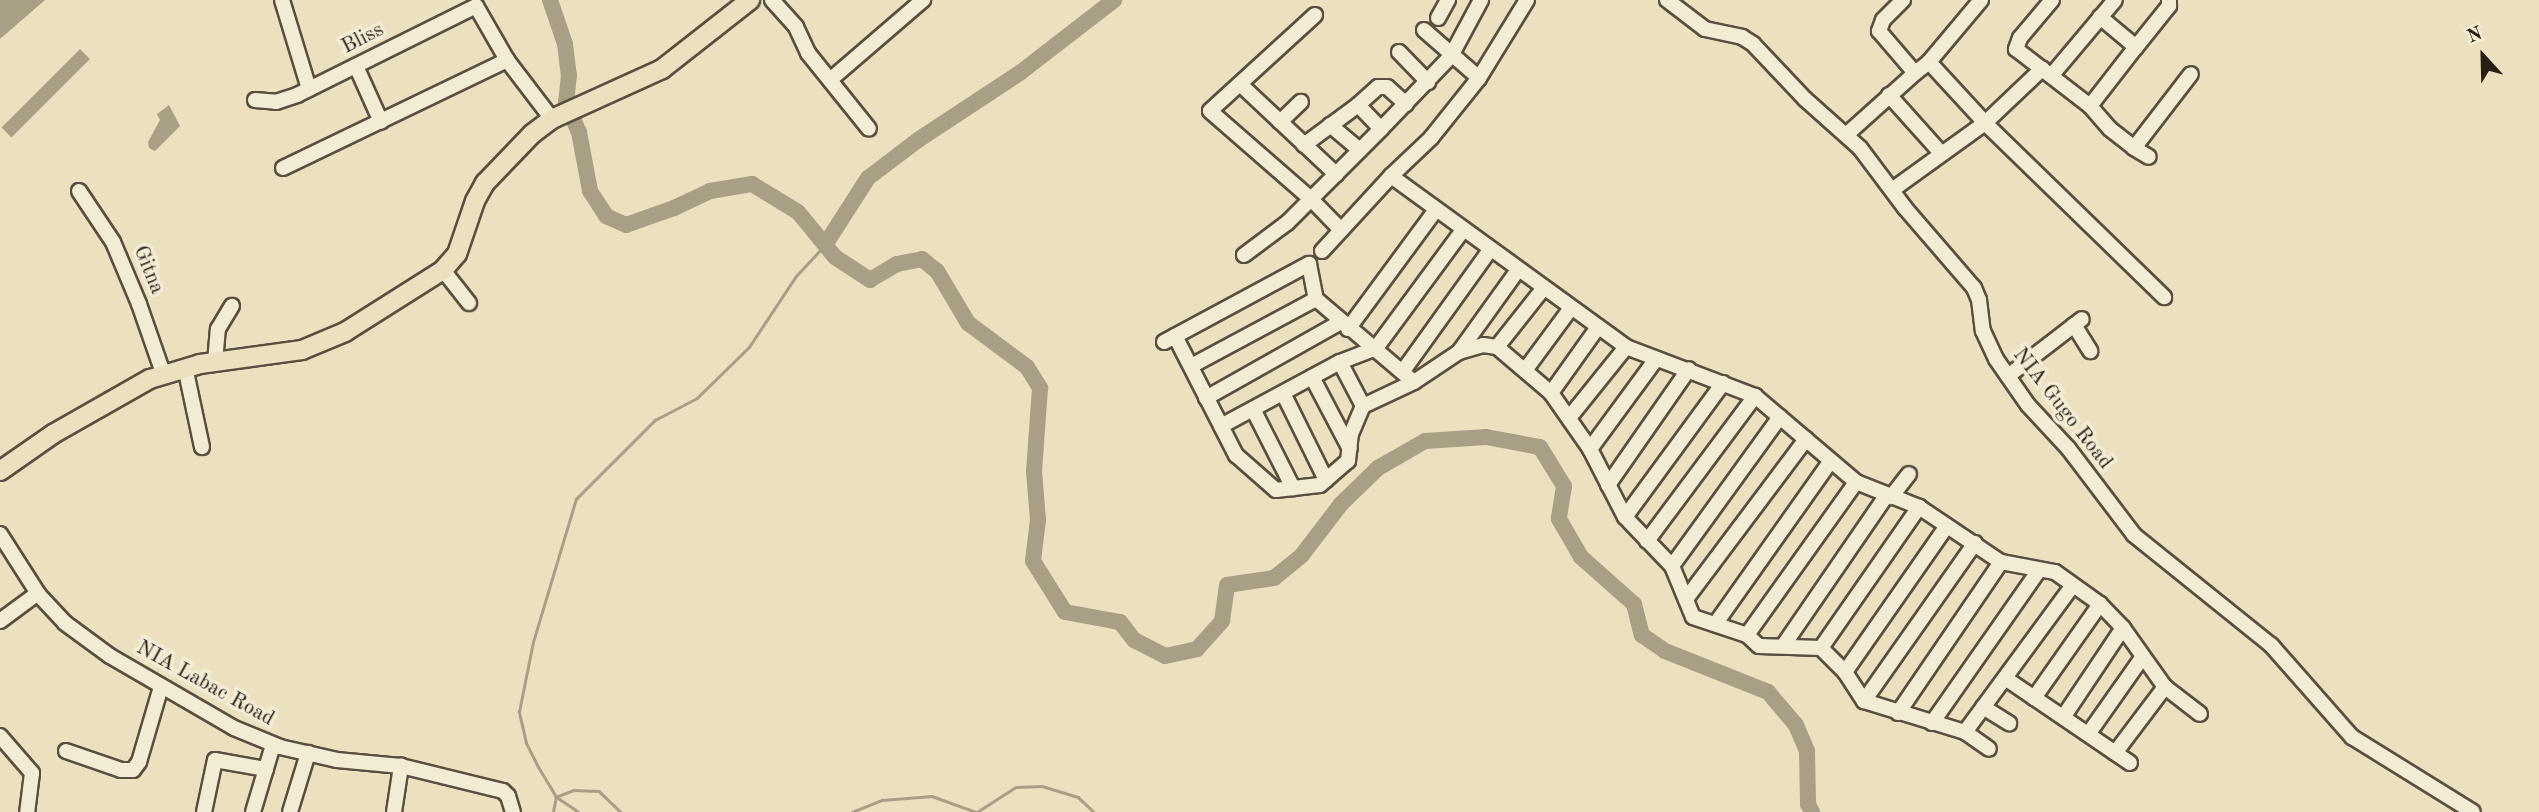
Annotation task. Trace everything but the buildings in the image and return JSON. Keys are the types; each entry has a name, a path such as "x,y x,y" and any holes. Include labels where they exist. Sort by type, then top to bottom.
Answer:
{"main road":[{"path":"0,471 85,415 163,373 215,362 302,350 345,332 443,270 457,254 475,201 485,183 510,153 559,116 662,69 750,0"}],"street":[{"path":"282,0 309,89"},
{"path":"772,0 796,27 808,53 869,129"},
{"path":"830,80 923,0"},
{"path":"1438,18 1448,0"},
{"path":"1244,255 1287,223 1428,82 1451,57 1481,0"},
{"path":"1322,251 1391,176 1431,138 1479,78 1527,0"},
{"name":"NIA Gugo Road","path":"1667,0 1705,29 1742,37 1753,44 1805,99 1846,135 1974,288 1989,347 2028,405 2068,448 2134,535 2271,645 2351,737 2473,812"},
{"path":"1903,0 1878,28 1915,73"},
{"path":"1846,135 1929,62 1981,0"},
{"path":"2052,0 2016,47 2090,106 2109,129 2149,157"},
{"path":"1892,190 1985,123 2046,73 2115,0"},
{"path":"2090,106 2169,6 2169,0"},
{"name":"Bliss","path":"255,100 276,102 309,89 476,6 508,60 559,116"},
{"path":"1315,15 1210,111 1311,199 1341,230"},
{"path":"2100,17 2136,47"},
{"path":"1424,30 1451,57 1479,78"},
{"path":"1399,52 1428,82"},
{"path":"284,169 508,60"},
{"path":"1929,62 1985,123 2164,297"},
{"path":"356,66 381,121"},
{"path":"2134,148 2191,74"},
{"path":"1240,84 1336,174"},
{"path":"1304,145 1358,106 1378,87 1387,87 1406,104"},
{"path":"1889,95 1942,154"},
{"path":"1280,122 1301,102"},
{"path":"1358,106 1381,129"},
{"path":"1330,125 1360,150"},
{"path":"1391,176 1435,211 1626,347 1755,396 1856,482 1919,507 2001,562 2056,572 2100,604 2123,628 2165,687 2200,715"},
{"name":"Gitna","path":"79,191 113,242 139,304 163,373"},
{"path":"1206,398 1345,326 1435,211"},
{"path":"1221,426 1340,362 1376,348 1463,230"},
{"path":"1403,371 1490,250"},
{"path":"1413,382 1316,299 1309,264 1169,339 1191,366 1236,455 1276,490 1320,485 1349,461 1351,434 1363,406 1413,382 1459,352 1483,345 1497,347 1551,393 1590,449 1625,517 1672,566 1693,617 1747,635 1759,646 1821,648 1844,672 1864,701 1965,732 1989,749"},
{"path":"443,270 469,303"},
{"path":"1459,352 1518,270"},
{"path":"1497,347 1544,289"},
{"path":"1191,366 1316,299"},
{"path":"215,362 218,329 232,306"},
{"path":"1526,369 1571,308"},
{"path":"2008,376 2078,322 2090,351"},
{"path":"1551,393 1598,327"},
{"path":"1569,418 1626,347"},
{"path":"1590,449 1656,359"},
{"path":"1340,362 1363,406"},
{"path":"185,367 202,447"},
{"path":"1608,485 1689,369"},
{"path":"1312,377 1350,449"},
{"path":"1625,517 1723,383"},
{"path":"1283,393 1326,480"},
{"path":"1647,541 1755,396"},
{"path":"1252,409 1293,488"},
{"path":"1672,566 1780,417"},
{"path":"1686,599 1806,439"},
{"path":"1716,623 1830,462"},
{"path":"1783,646 1888,496 1909,474"},
{"path":"1747,635 1856,482"},
{"path":"1821,648 1919,507"},
{"path":"1844,672 1947,526"},
{"name":"NIA Labac Road","path":"0,534 38,593 54,612 88,641 161,687 234,728 273,745 346,761 401,766 503,791 508,796 513,812"},
{"path":"1864,701 1975,543"},
{"path":"1898,713 2001,562"},
{"path":"1932,723 2039,570"},
{"path":"1965,732 2073,585"},
{"path":"0,621 38,593"},
{"path":"2034,698 2100,604"},
{"path":"2064,716 2123,628"},
{"path":"2089,733 2142,658"},
{"path":"2005,678 2130,763"},
{"path":"66,751 133,771 139,762 161,687"},
{"path":"2115,753 2165,687"},
{"path":"1983,707 2009,723"},
{"path":"0,736 32,773 27,812"},
{"path":"253,812 273,745"},
{"path":"290,812 308,753"},
{"path":"204,812 215,760 266,769"},
{"path":"394,812 401,766"}],"shaded area":[{"path":"0,0 45,0 0,39"},
{"path":"80,49 90,59 11,137 2,127"},
{"path":"169,105 180,126 155,151 149,148 148,142 160,120 157,114"}],"waterway":[{"path":"550,0 565,44 569,75 566,102 579,132 590,191 606,216 626,225 674,208 710,191 752,184 798,212 835,257 870,280 897,264 922,259 937,271 968,323 1027,367 1040,388 1034,471 1038,520 1033,561 1065,612 1120,622 1134,640 1165,656 1197,649 1222,621 1227,585 1274,578 1302,555 1341,504 1378,468 1425,441 1486,437 1540,447 1564,486 1559,519 1581,557 1634,604 1642,635 1665,651 1768,692 1796,725 1807,751 1808,804 1812,812"},
{"path":"825,245 868,178 918,140 1021,72 1114,0"},
{"path":"578,812 556,797 538,767 526,743 519,712 533,642 576,499 655,420 697,398 749,347 796,276 825,245"},
{"path":"977,812 1016,787 1042,786 1078,797 1094,812"},
{"path":"556,797 573,790 599,791 621,812"},
{"path":"852,812 882,800 932,796 976,812"},
{"path":"553,812 556,797"}]}
